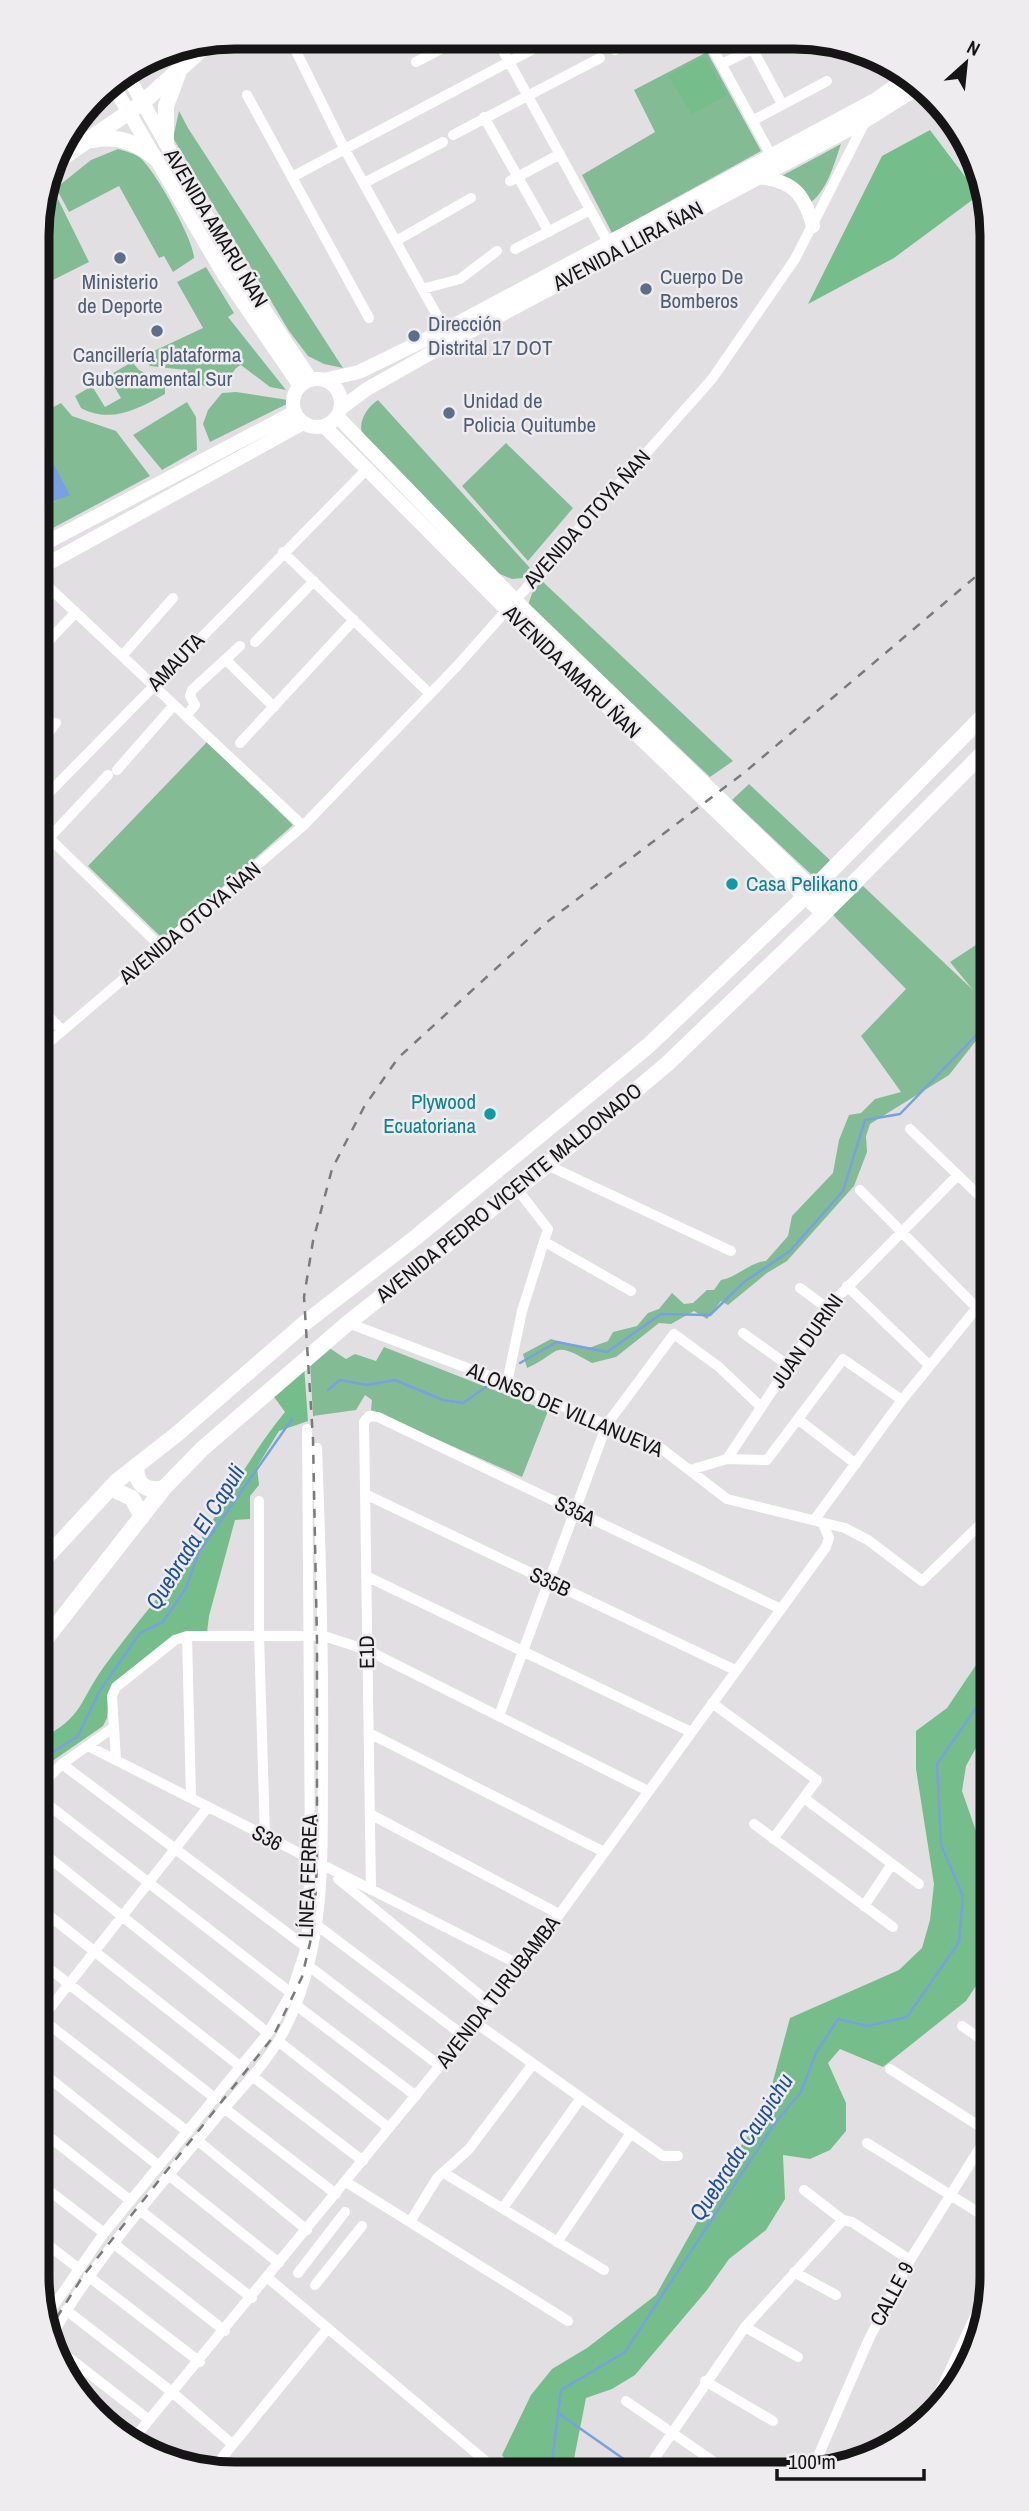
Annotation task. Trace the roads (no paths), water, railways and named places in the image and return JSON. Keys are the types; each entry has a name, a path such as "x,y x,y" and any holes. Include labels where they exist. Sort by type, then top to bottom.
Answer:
{"main road":[{"path":"67,155 142,103 197,54"},
{"path":"166,142 166,106 183,66"},
{"path":"87,142 105,138 124,139 141,146 155,158"},
{"name":"AVENIDA PEDRO VICENTE MALDONADO","path":"49,1554 110,1488 137,1465 306,1322 415,1238 649,1045 810,892 980,719"},
{"name":"AVENIDA PEDRO VICENTE MALDONADO","path":"49,1636 164,1488 237,1417 348,1323 547,1165 667,1064 827,910 980,756"},
{"path":"137,1465 136,1477 143,1486 152,1490 164,1488"},
{"path":"110,1488 132,1498 142,1517"}],"street":[{"path":"295,49 344,148 444,330"},
{"path":"416,62 441,49"},
{"path":"502,49 609,243"},
{"path":"292,177 533,49"},
{"path":"713,49 771,155"},
{"path":"722,64 743,49"},
{"path":"753,49 782,104"},
{"path":"364,183 484,117 600,58"},
{"name":"AVENIDA AMARU ÑAN","path":"130,81 234,264 312,382"},
{"path":"752,121 827,81"},
{"name":"AVENIDA LLIRA ÑAN","path":"312,382 359,372 444,330 875,100 900,82"},
{"name":"AVENIDA AMARU ÑAN","path":"116,92 224,275 312,382"},
{"name":"AVENIDA LLIRA ÑAN","path":"339,413 367,389 452,341 865,121 912,92"},
{"path":"247,94 369,318"},
{"name":"AVENIDA OTOYA ÑAN","path":"49,1042 303,826 430,694 712,379 773,294 813,226 875,100"},
{"path":"484,117 514,179 549,232"},
{"path":"514,179 560,154"},
{"path":"756,177 776,179 791,186 807,205 813,226"},
{"path":"396,241 471,198"},
{"path":"515,249 590,210"},
{"path":"422,289 460,279 497,251"},
{"path":"312,382 338,392 339,413 324,426 313,427 299,417 295,394 312,382"},
{"name":"AVENIDA AMARU ÑAN","path":"339,413 510,604"},
{"path":"49,542 299,417"},
{"path":"49,563 299,417"},
{"name":"AVENIDA AMARU ÑAN","path":"324,426 827,910"},
{"name":"AMAUTA","path":"49,793 367,469"},
{"path":"283,552 430,694"},
{"path":"255,642 314,581"},
{"path":"49,587 303,826"},
{"path":"122,656 173,598"},
{"path":"49,640 76,612"},
{"path":"240,743 354,620"},
{"path":"186,716 195,705 190,696 192,690 240,646"},
{"path":"227,660 274,707"},
{"path":"162,948 49,838 174,705"},
{"path":"49,732 56,723"},
{"path":"49,1018 62,1030"},
{"path":"910,1129 980,1197"},
{"path":"547,1165 731,1251"},
{"name":"JUAN DURINI","path":"727,1460 827,1308 957,1176"},
{"path":"507,1383 522,1311 548,1229 517,1189"},
{"path":"860,1190 977,1308"},
{"path":"545,1242 631,1291"},
{"path":"847,1286 929,1365"},
{"path":"800,1288 827,1308"},
{"path":"820,1522 856,1464 902,1400 980,1304"},
{"name":"ALONSO DE VILLANUEVA","path":"348,1323 507,1383 658,1446 727,1499 845,1528 868,1541 922,1581 980,1532"},
{"path":"743,1333 789,1366"},
{"path":"499,1716 607,1424 674,1334 719,1367 761,1408"},
{"path":"690,1469 727,1460 767,1460 843,1359 902,1400"},
{"name":"E1D","path":"369,1416 364,1422 371,1889"},
{"name":"S35A","path":"369,1416 378,1417 781,1609"},
{"path":"799,1420 856,1464"},
{"name":"LÍNEA FERREA","path":"52,2305 104,2233 268,2033 291,1993 306,1947 310,1860 311,1634 307,1429"},
{"name":"LÍNEA FERREA","path":"56,2328 88,2276 113,2243 278,2041 310,1968 318,1926 322,1866 324,1636 317,1448"},
{"name":"S35B","path":"365,1494 735,1670"},
{"path":"260,1501 259,1635 265,1837"},
{"name":"AVENIDA TURUBAMBA","path":"137,2434 200,2362 522,1966 826,1547 828,1538 820,1522"},
{"path":"366,1576 691,1732"},
{"path":"116,1760 112,1696 116,1687 175,1640 187,1636 311,1634 367,1650 648,1791"},
{"path":"187,1636 191,1797"},
{"path":"712,1703 817,1780 774,1839"},
{"path":"49,1777 62,1764 114,1727"},
{"path":"369,1733 604,1852"},
{"name":"S36","path":"88,1746 522,1966"},
{"path":"62,1764 306,1947"},
{"path":"804,1798 919,1884"},
{"path":"49,1805 291,1993"},
{"path":"49,2011 208,1807"},
{"path":"370,1814 559,1914"},
{"path":"754,1824 892,1927"},
{"path":"49,1858 268,2033"},
{"path":"864,1906 892,1864"},
{"path":"322,1866 491,2004"},
{"path":"49,1915 241,2067"},
{"path":"318,1926 464,2036"},
{"path":"310,1968 440,2066"},
{"path":"49,1969 216,2099"},
{"path":"296,2005 416,2096"},
{"path":"475,2023 663,2156 678,2156"},
{"path":"49,2024 188,2132"},
{"path":"962,2026 980,2038"},
{"path":"278,2041 389,2129"},
{"path":"410,2222 437,2178 469,2149 533,2064"},
{"path":"890,2069 980,2125"},
{"path":"252,2076 363,2161"},
{"path":"49,2078 159,2166"},
{"path":"503,2208 581,2098"},
{"path":"224,2108 336,2194"},
{"path":"557,2242 631,2133"},
{"path":"49,2137 131,2201"},
{"path":"197,2140 319,2246 337,2258"},
{"path":"867,2143 980,2213"},
{"name":"CALLE 9","path":"816,2460 869,2339 909,2260 980,2150"},
{"path":"444,2173 604,2270"},
{"path":"170,2176 279,2263"},
{"path":"346,2182 568,2321"},
{"path":"804,2190 843,2220 852,2222 909,2260"},
{"path":"49,2191 104,2233"},
{"path":"141,2211 251,2298"},
{"path":"298,2273 345,2212"},
{"path":"652,2462 705,2381 745,2327 843,2220"},
{"path":"315,2285 362,2226"},
{"path":"113,2243 225,2331"},
{"path":"49,2246 78,2268"},
{"path":"794,2272 836,2295"},
{"path":"88,2276 200,2362"},
{"path":"268,2278 487,2462"},
{"path":"51,2297 55,2300"},
{"path":"66,2310 172,2392 232,2444"},
{"path":"940,2391 975,2317"},
{"path":"745,2327 798,2357"},
{"path":"219,2461 328,2328"},
{"path":"68,2357 149,2420"},
{"path":"705,2381 773,2421"},
{"path":"626,2401 714,2462"}],"water":[{"path":"49,454 70,495 50,503 49,501"}],"waterway":[{"name":"Quebrada El Capuli","path":"520,1363 557,1342 607,1352 661,1314 710,1315 744,1282 790,1251 843,1191 865,1120 900,1114 980,1031"},
{"name":"Quebrada El Capuli","path":"328,1390 340,1380 367,1385 395,1380 443,1400 463,1403 486,1387"},
{"name":"Quebrada El Capuli","path":"49,1755 78,1736 99,1692 140,1633 163,1622 186,1588 199,1552 292,1419"},
{"name":"Quebrada Caupichu","path":"552,2462 561,2390 625,2352 775,2123 801,2092 816,2053 838,2019 867,2026 907,2017 959,1942 963,1896 941,1845 937,1764 980,1702"},
{"path":"558,2413 628,2462"}],"railway":[{"path":"55,2321 83,2276 273,2037 302,1977 314,1926 317,1863 313,1439 304,1297 313,1241 332,1169 364,1107 398,1058 547,922 745,772 980,573"}],"place":[{"name":"Ministerio de Deporte","path":"120,258"},
{"name":"Cuerpo De Bomberos","path":"646,289"},
{"name":"Cancillería plataforma Gubernamental Sur","path":"157,331"},
{"name":"Dirección Distrital 17 DOT","path":"414,336"},
{"name":"Unidad de Policia Quitumbe","path":"449,413"},
{"name":"Casa Pelikano","path":"732,884"},
{"name":"Plywood Ecuatoriana","path":"490,1114"}]}
